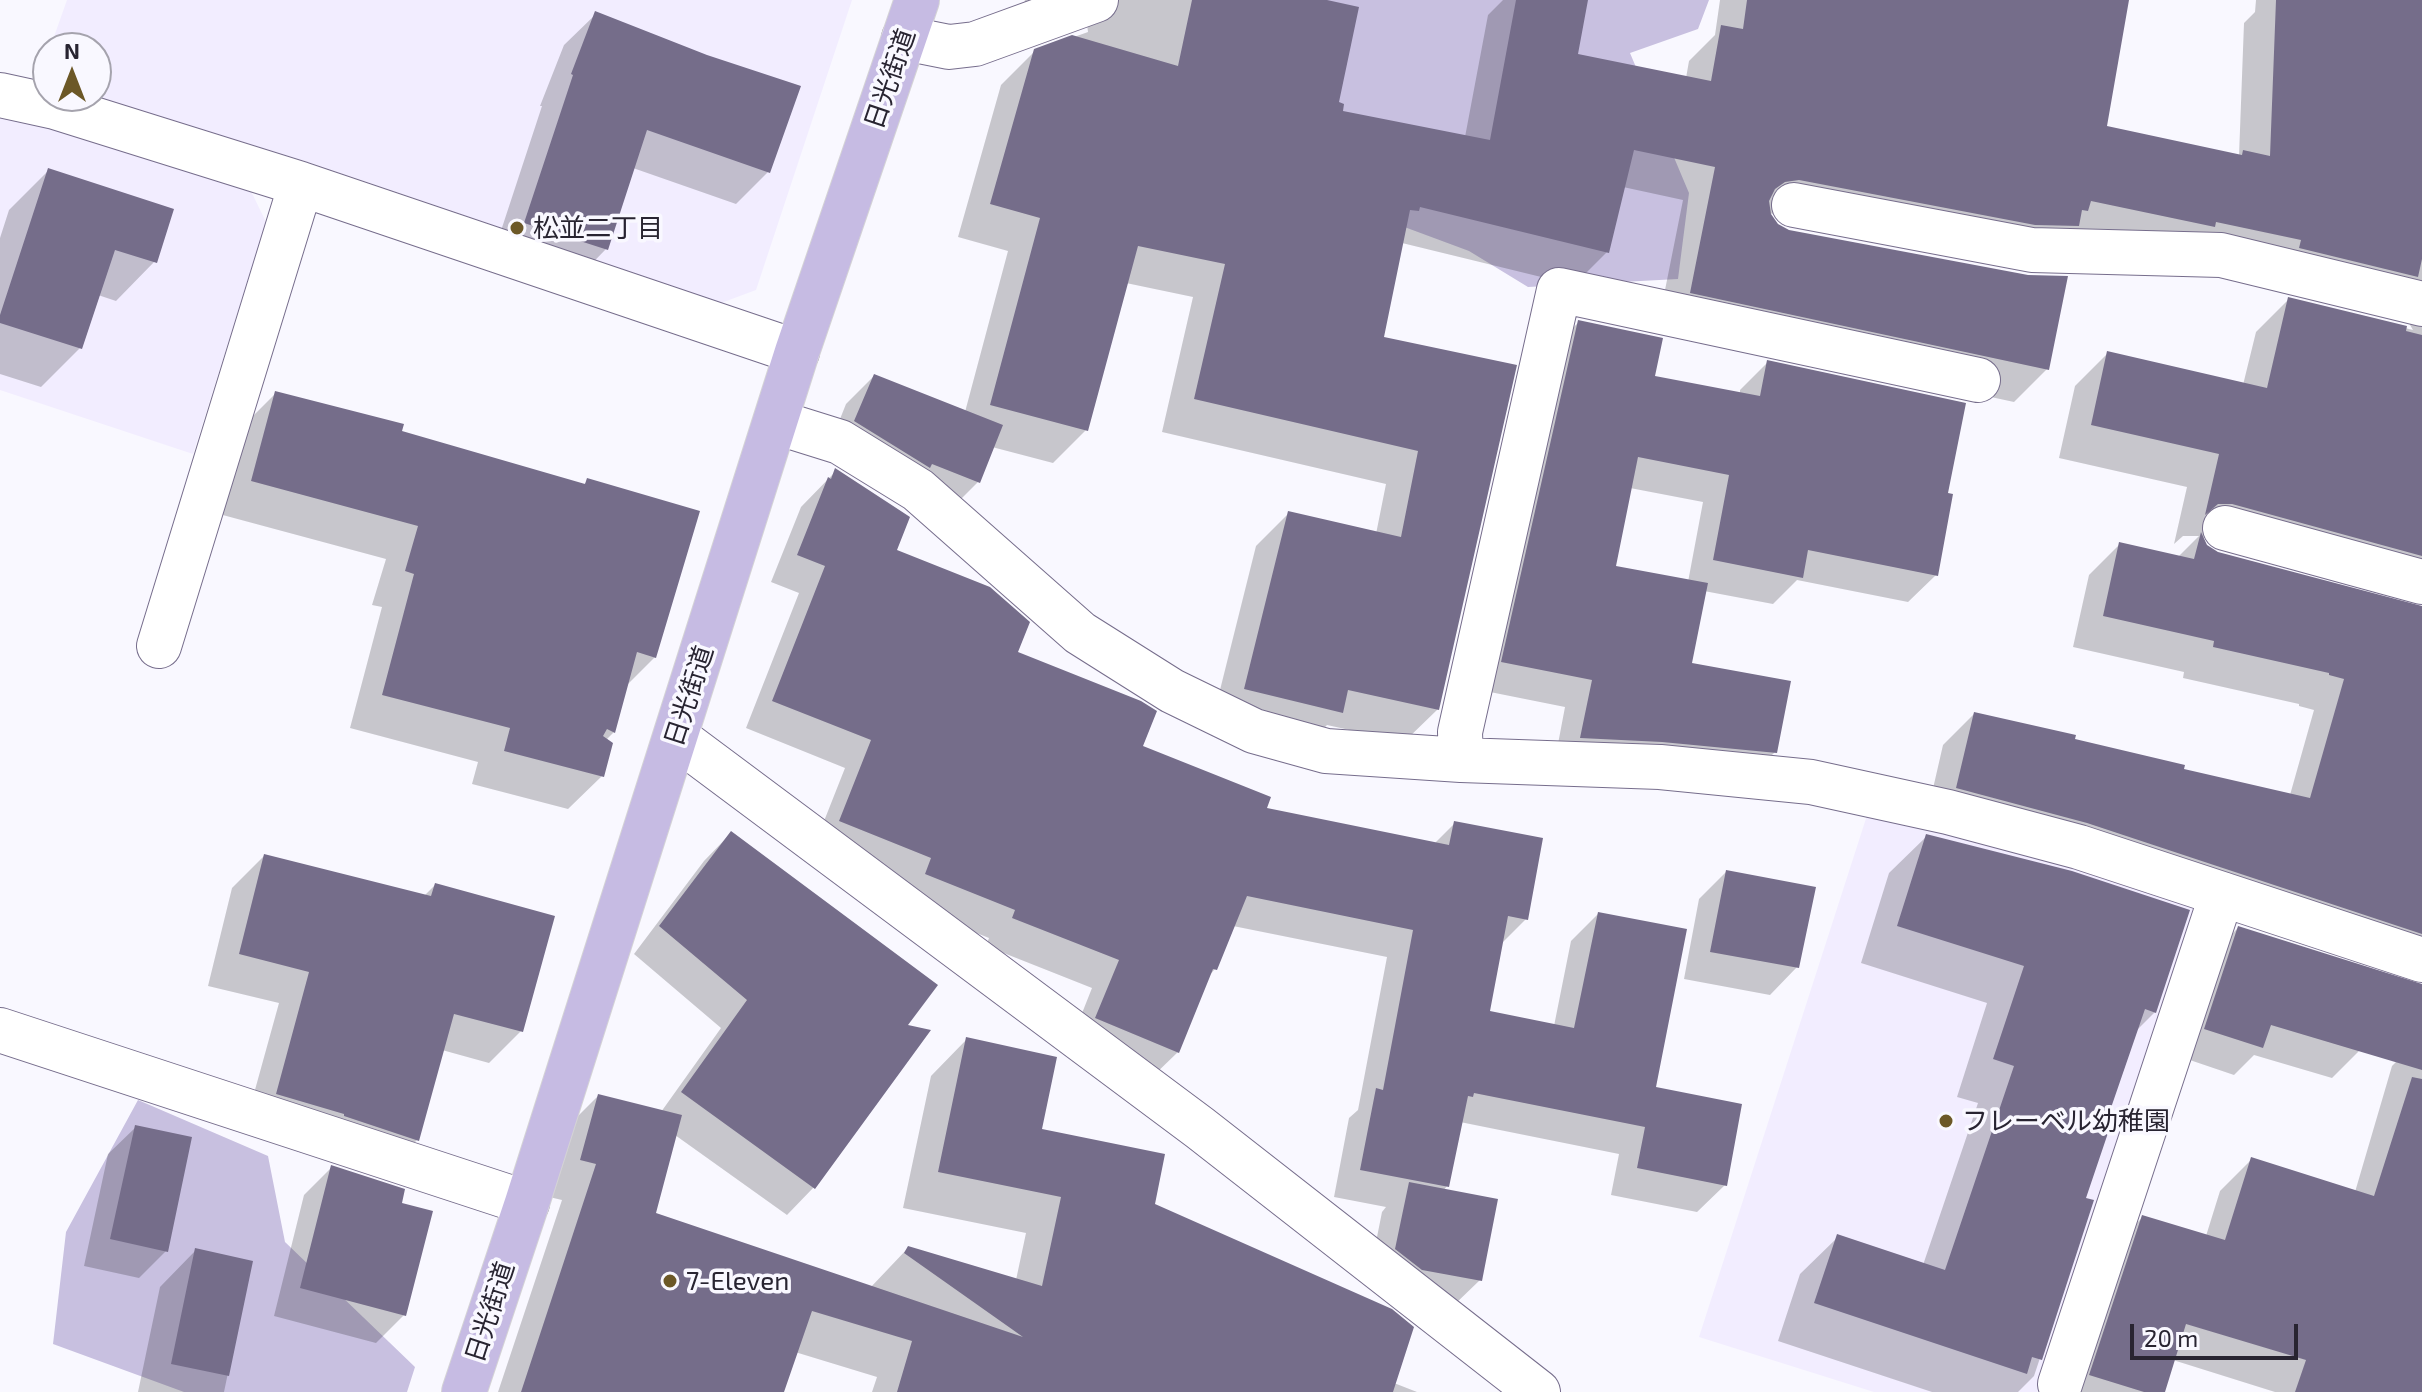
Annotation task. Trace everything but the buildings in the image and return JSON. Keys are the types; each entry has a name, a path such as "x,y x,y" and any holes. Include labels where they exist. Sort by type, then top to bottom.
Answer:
{"main road":[{"name":"日光街道","path":"464,1392 797,352 910,19"}],"street":[{"path":"910,19 949,47 975,44 1096,0"},
{"path":"0,95 55,107 301,184 797,352"},
{"path":"159,646 301,184"},
{"path":"1794,205 2032,250 2221,255 2422,304"},
{"path":"1461,760 1460,732 1559,290 1978,380"},
{"path":"776,422 840,442 918,490 1080,633 1172,691 1254,731 1326,751 1461,760 1660,767 1811,782 1948,812 2079,847 2422,960"},
{"path":"2225,528 2422,582"},
{"path":"676,737 1200,1128 1538,1392"},
{"path":"2060,1384 2222,894"},
{"path":"0,1030 527,1203"}],"shaded area":[{"path":"67,0 852,0 756,290 721,303 308,162 112,102 112,32 56,32"},
{"path":"1315,0 1709,0 1698,29 1630,53 1689,193 1678,279 1528,287 1469,251 1329,199"},
{"path":"0,107 248,185 266,222 193,454 0,390"},
{"name":"フレーベル幼稚園","path":"1871,803 2194,906 2037,1392 1874,1392 1699,1337"},
{"path":"138,1100 268,1156 285,1242 415,1367 407,1392 184,1392 53,1344 66,1232"}],"place":[{"name":"松並二丁目","path":"517,228"},
{"name":"フレーベル幼稚園","path":"1946,1121"},
{"name":"7-Eleven","path":"670,1281"}]}
